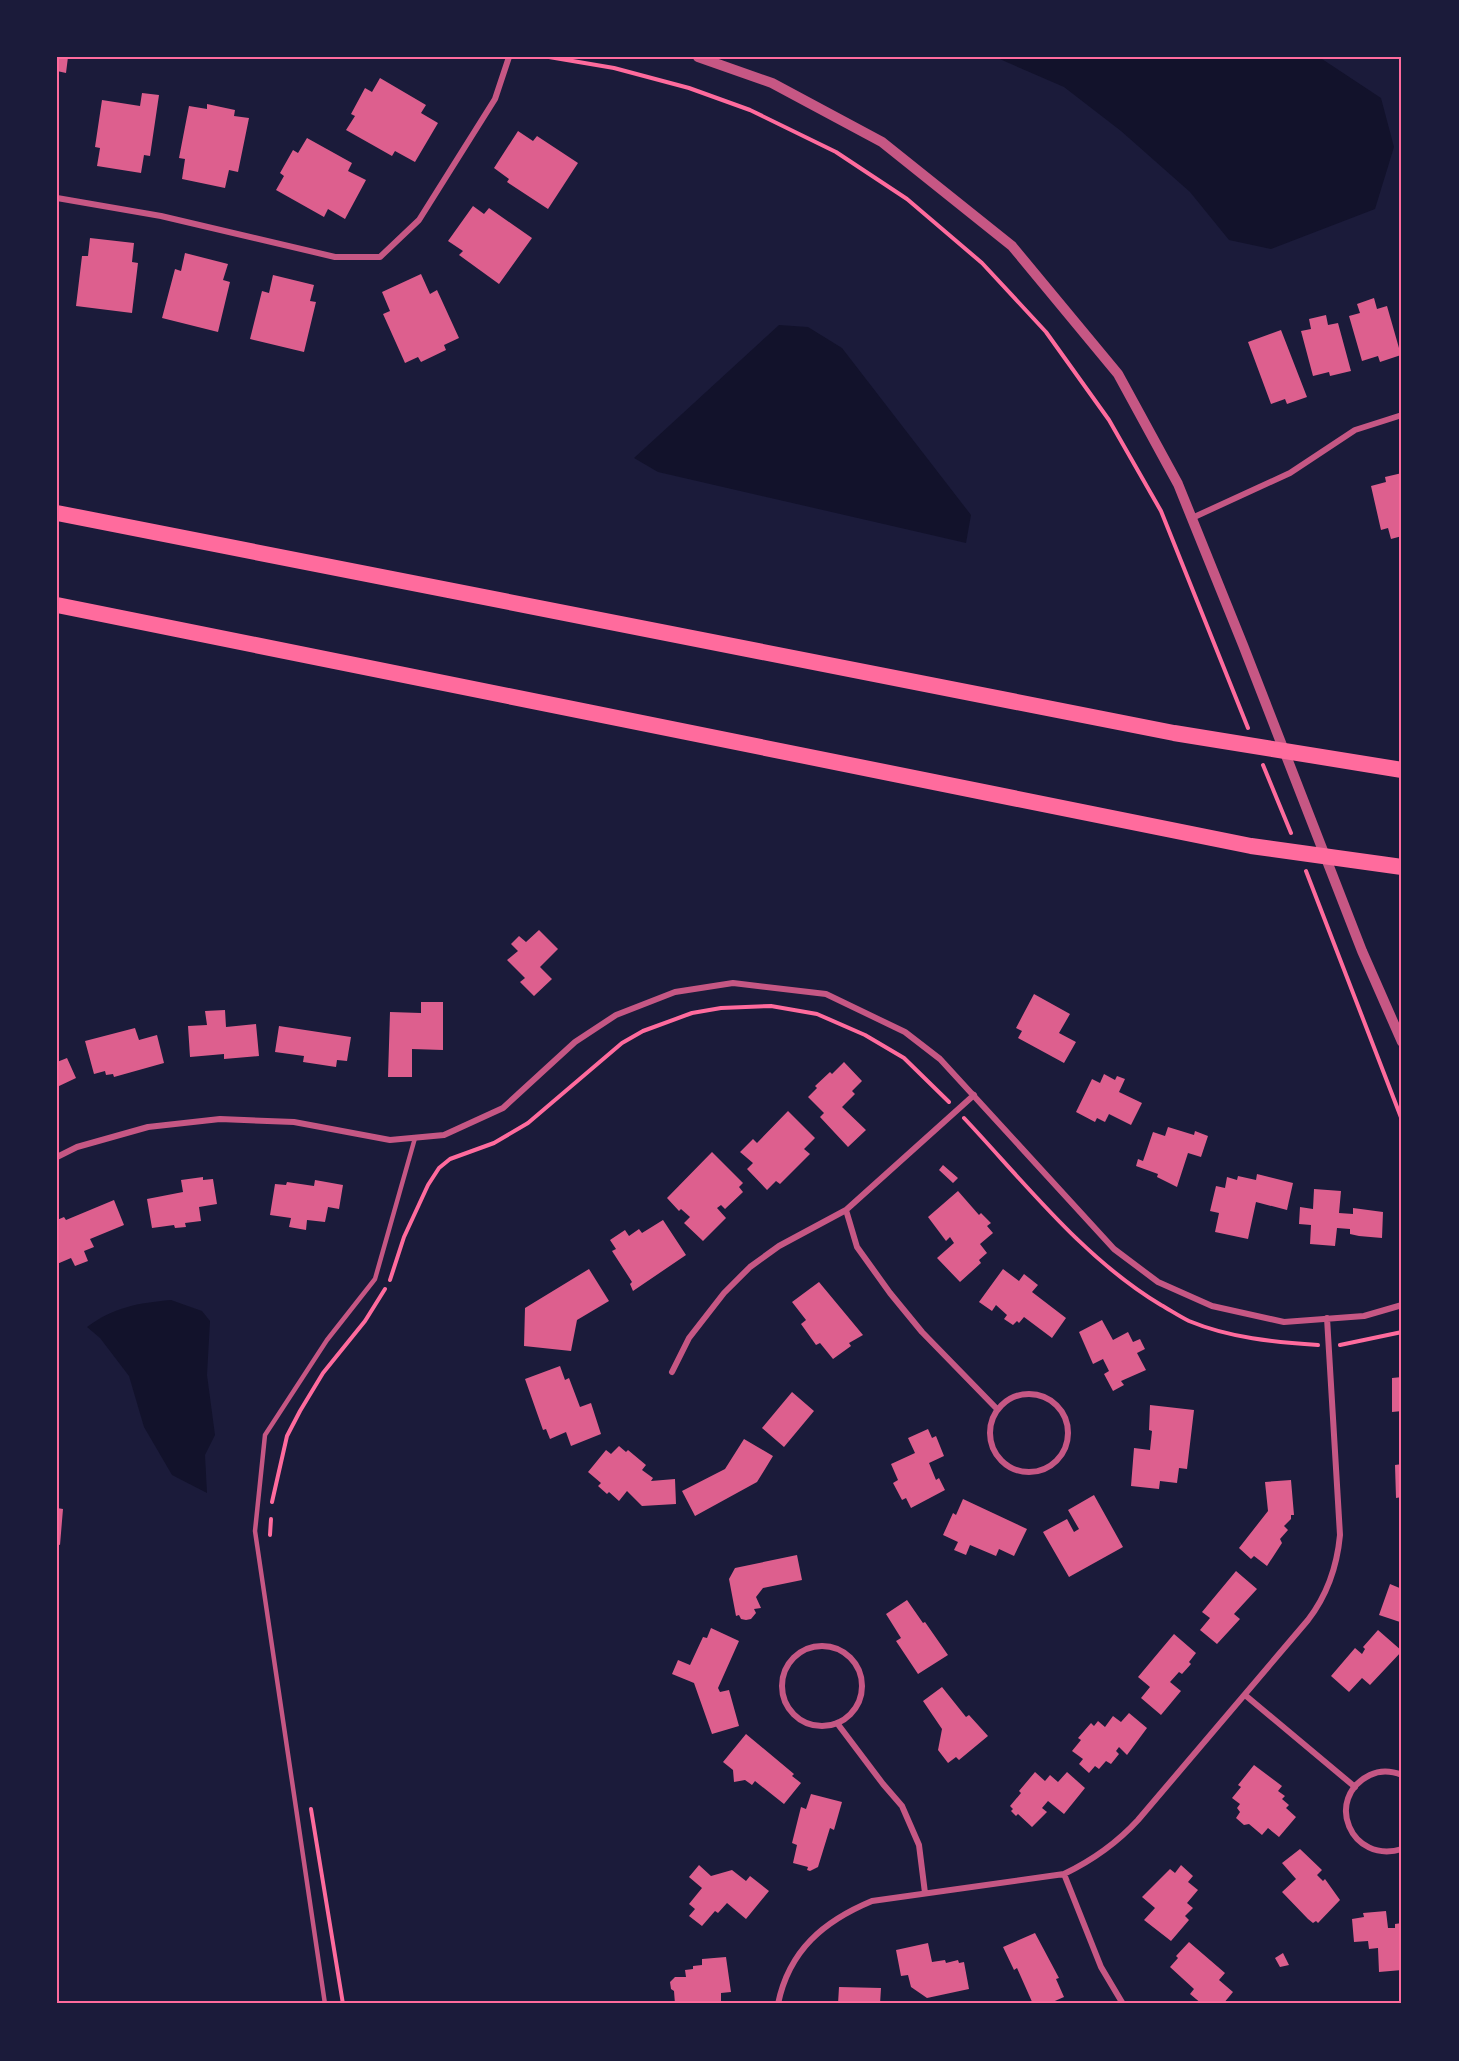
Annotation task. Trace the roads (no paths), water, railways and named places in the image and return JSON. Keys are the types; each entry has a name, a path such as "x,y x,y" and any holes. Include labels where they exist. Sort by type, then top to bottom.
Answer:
{"highway":[{"path":"57,513 1163,731 1402,770"},
{"path":"57,605 1251,846 1402,867"}],"street":[{"path":"57,198 161,216 334,257 380,257 419,220 495,99 509,57"},
{"path":"698,57 772,83 882,142 1012,246 1118,374 1178,484 1362,951 1402,1042"},
{"path":"1192,518 1290,473 1355,430 1402,416"},
{"path":"57,1157 77,1147 148,1127 220,1119 294,1122 390,1140 444,1136 503,1108 574,1042 616,1015 675,992 733,983 825,994 905,1032 940,1059 1114,1249 1158,1282 1212,1306 1284,1322 1364,1316 1402,1305"},
{"path":"672,1372 689,1338 724,1293 750,1267 779,1246 846,1210 974,1095"},
{"path":"846,1210 856,1247 890,1293 922,1332 998,1409"},
{"path":"778,2004 791,1967 806,1945 825,1926 848,1911 872,1901 1064,1874 1095,1858 1123,1836 1316,1610 1329,1586 1337,1561 1340,1523 1327,1318"},
{"path":"1019,1395 1038,1395 1055,1403 1063,1413 1068,1425 1065,1451 1047,1469 1023,1472 1012,1469 995,1454 991,1443 989,1431 998,1409 1007,1400 1019,1395"},
{"path":"822,1646 845,1653 860,1672 862,1684 860,1697 855,1708 837,1723 824,1726 811,1724 790,1711 784,1699 782,1687 789,1663 809,1648 822,1646"},
{"path":"1245,1695 1355,1787"},
{"path":"837,1723 902,1806 919,1845 925,1893"},
{"path":"1402,1775 1386,1771 1364,1778 1349,1797 1346,1809 1351,1832 1359,1841 1380,1852 1402,1849"},
{"path":"1064,1874 1101,1967 1123,2004"}],"lane":[{"path":"325,2004 255,1531 265,1435 327,1340 375,1279 415,1138"}]}
